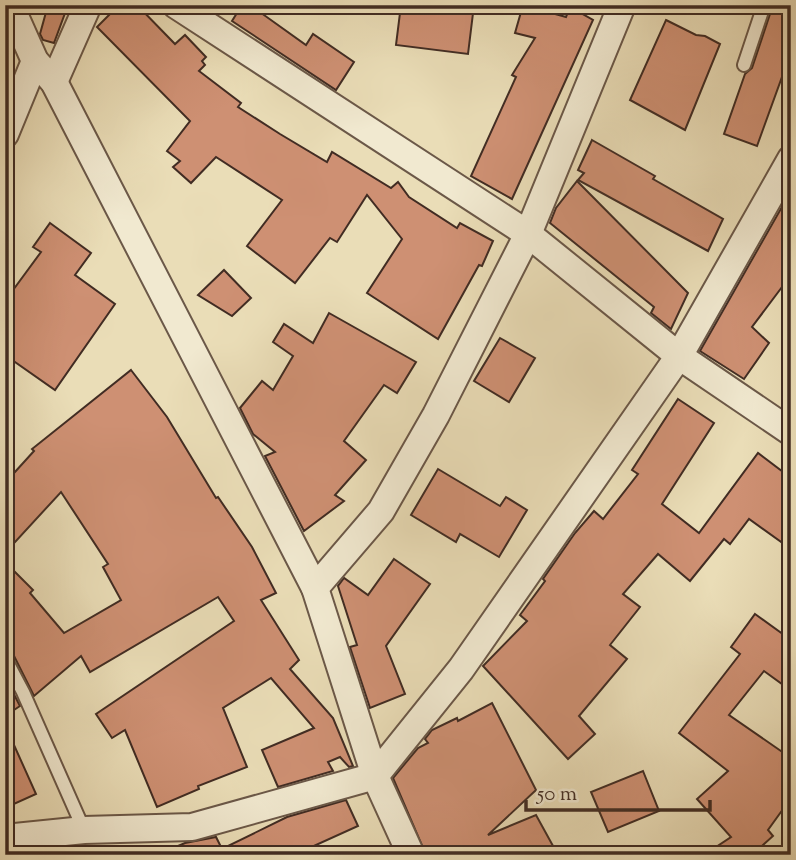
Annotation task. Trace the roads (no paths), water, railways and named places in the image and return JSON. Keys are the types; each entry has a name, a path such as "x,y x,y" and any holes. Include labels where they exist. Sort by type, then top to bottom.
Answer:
{"street":[{"path":"10,5 35,61 54,82 315,589 374,776 411,855"},
{"path":"54,82 88,5"},
{"path":"176,5 528,234 679,356 791,432"},
{"path":"315,589 381,511 436,415 528,234 622,5"},
{"path":"5,134 35,61"},
{"path":"5,838 84,830 192,827 374,776 461,669 679,356 791,159"}],"lane":[{"path":"744,65 764,5"},
{"path":"5,658 23,692 84,830"}]}
